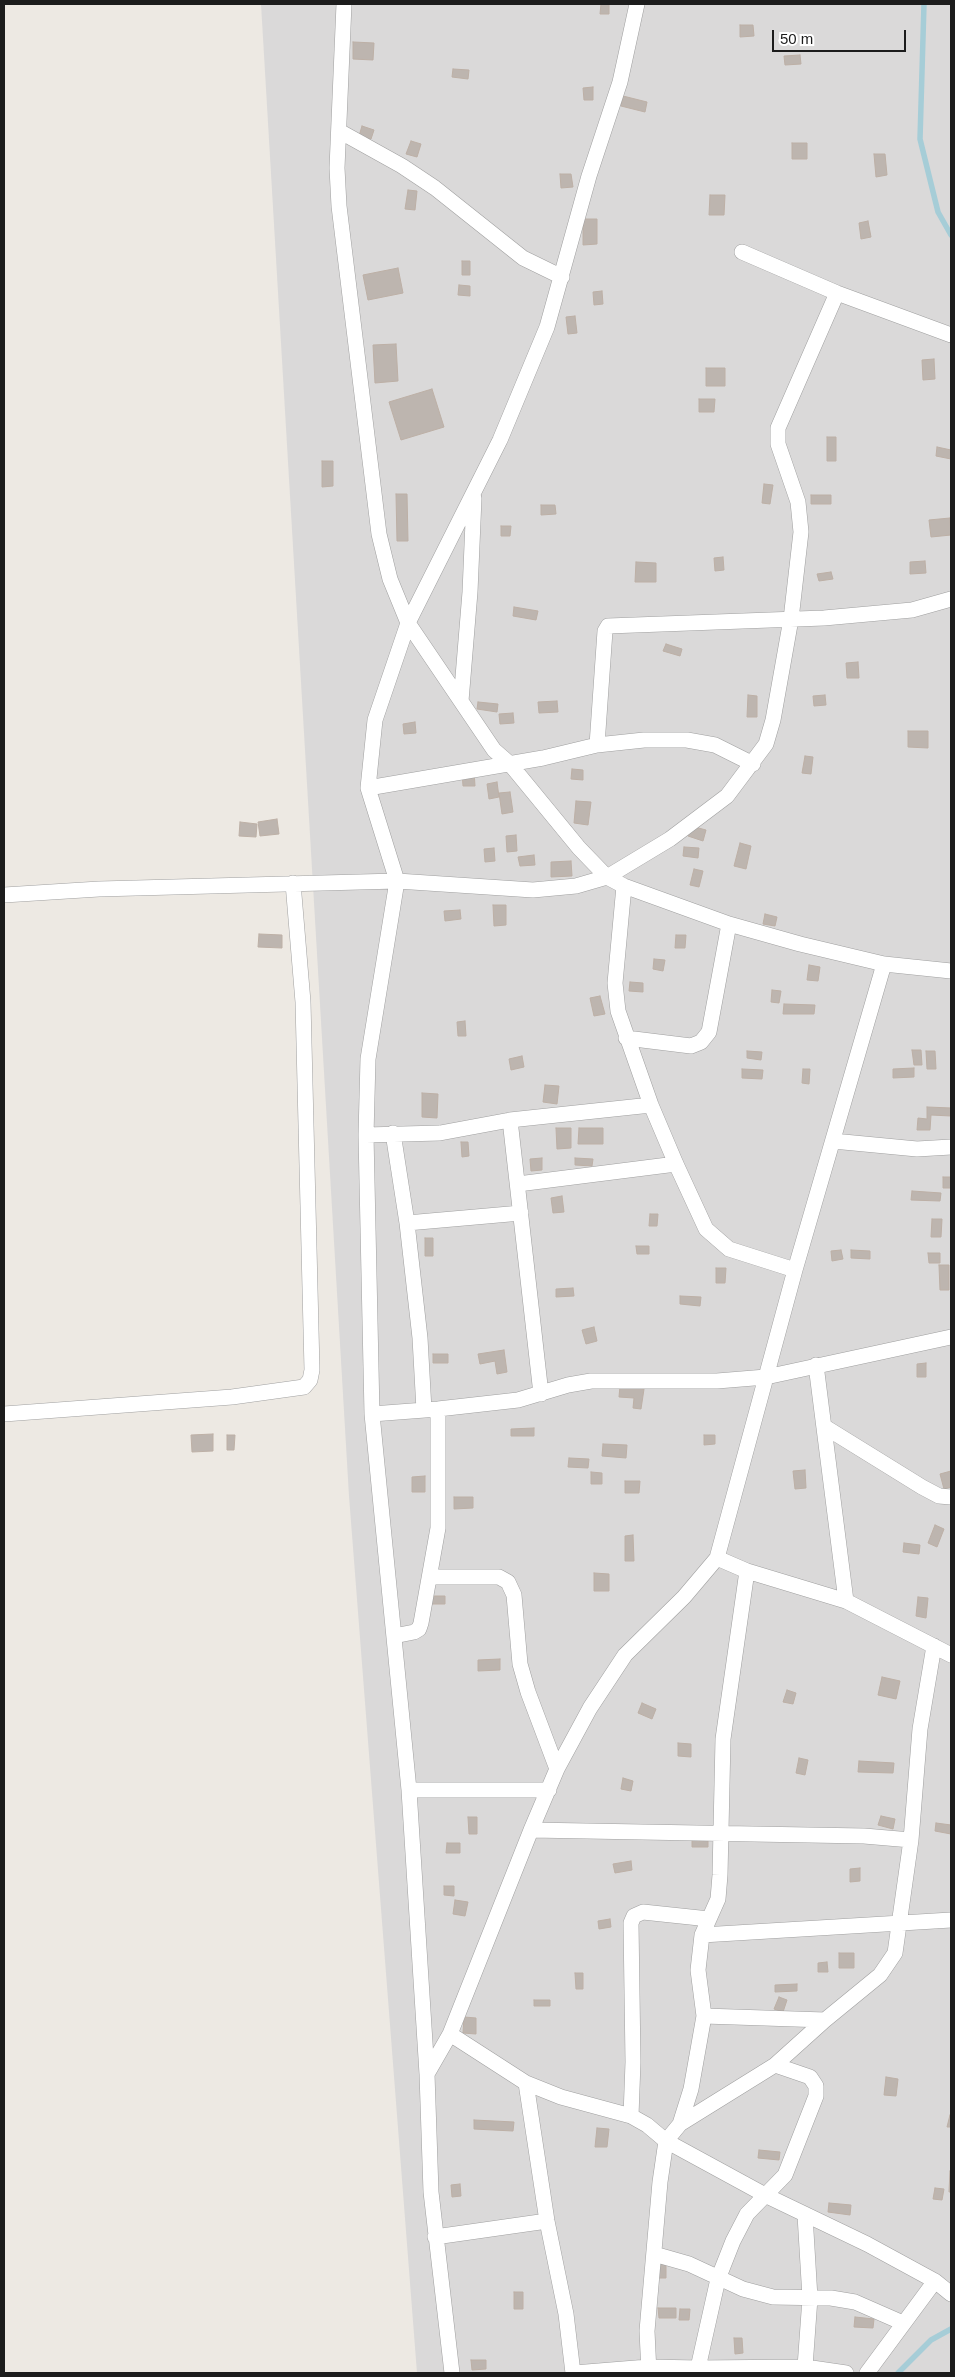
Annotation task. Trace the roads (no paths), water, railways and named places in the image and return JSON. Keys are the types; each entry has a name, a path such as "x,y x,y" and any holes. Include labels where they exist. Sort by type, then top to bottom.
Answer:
{"street":[{"path":"344,4 338,206 379,534 390,579 408,623 479,731 494,750 510,764 579,848 607,877 624,886 729,924 800,944 884,964 951,971"},
{"path":"452,2373 436,2237 427,2137 427,2074 409,1790 372,1414 366,1135 368,1059 397,881 368,788 374,720 408,623 500,440 547,326 589,176 620,82 637,4"},
{"path":"339,131 402,166 436,188 523,258 562,277"},
{"path":"742,252 838,293 951,335"},
{"path":"4,896 99,889 397,881 533,890 576,886 607,877 670,839 727,796 753,764 766,744 773,720 791,619 801,517 778,444 778,428 838,293"},
{"path":"461,702 470,592 474,492"},
{"path":"598,746 605,631 608,626 791,619 912,610 951,599"},
{"path":"368,788 510,764 598,746 644,740 687,740 715,745 753,764"},
{"path":"4,1414 232,1397 304,1387 310,1380 312,1360 303,1002 293,883"},
{"path":"624,886 615,983 618,1012 651,1105 676,1164 706,1229 729,1249 795,1270"},
{"path":"626,1038 691,1046 701,1042 709,1032 729,924"},
{"path":"427,2074 450,2034 557,1769 590,1708 625,1655 684,1598 717,1558 795,1270 884,964"},
{"path":"366,1135 440,1133 510,1120 651,1105"},
{"path":"510,1120 541,1394"},
{"path":"393,1133 407,1222 420,1338 431,1410 438,1528 419,1629 414,1632 394,1636"},
{"path":"833,1141 917,1149 951,1147"},
{"path":"518,1184 676,1164"},
{"path":"407,1222 521,1213"},
{"path":"372,1414 431,1410 518,1400 568,1385 591,1381 667,1382 766,1377 816,1364 951,1337"},
{"path":"816,1364 846,1601"},
{"path":"825,1427 922,1487 939,1496 951,1497"},
{"path":"717,1558 747,1571 846,1601 951,1654"},
{"path":"680,2124 691,2089 704,2016 698,1970 702,1935 718,1899 723,1739 747,1571"},
{"path":"430,1577 499,1576 508,1582 514,1595 523,1673 557,1769"},
{"path":"649,2370 647,2331 666,2141 680,2124 775,2065 825,2020 880,1975 895,1953 901,1923 911,1840 920,1729 934,1646"},
{"path":"409,1790 549,1790"},
{"path":"531,1830 721,1832 864,1836 911,1840"},
{"path":"631,2116 633,2062 630,1949 634,1916 643,1912 709,1919"},
{"path":"702,1935 951,1920"},
{"path":"704,2016 825,2020"},
{"path":"450,2034 526,2083 560,2097 631,2116 647,2125 666,2141 766,2196 867,2244 935,2281 951,2294"},
{"path":"698,2368 718,2279 733,2241 746,2214 785,2175 816,2096 816,2086 810,2078 775,2065"},
{"path":"526,2083 547,2221 566,2314 574,2373 698,2368 805,2367 846,2373"},
{"path":"805,2367 810,2298 806,2215"},
{"path":"436,2237 547,2221"},
{"path":"654,2254 689,2264 718,2279 773,2297 831,2298 855,2302 903,2323"},
{"path":"867,2373 935,2281"}],"waterway":[{"path":"924,4 920,139 938,212 951,235"},
{"path":"898,2373 931,2340 951,2329"}]}
